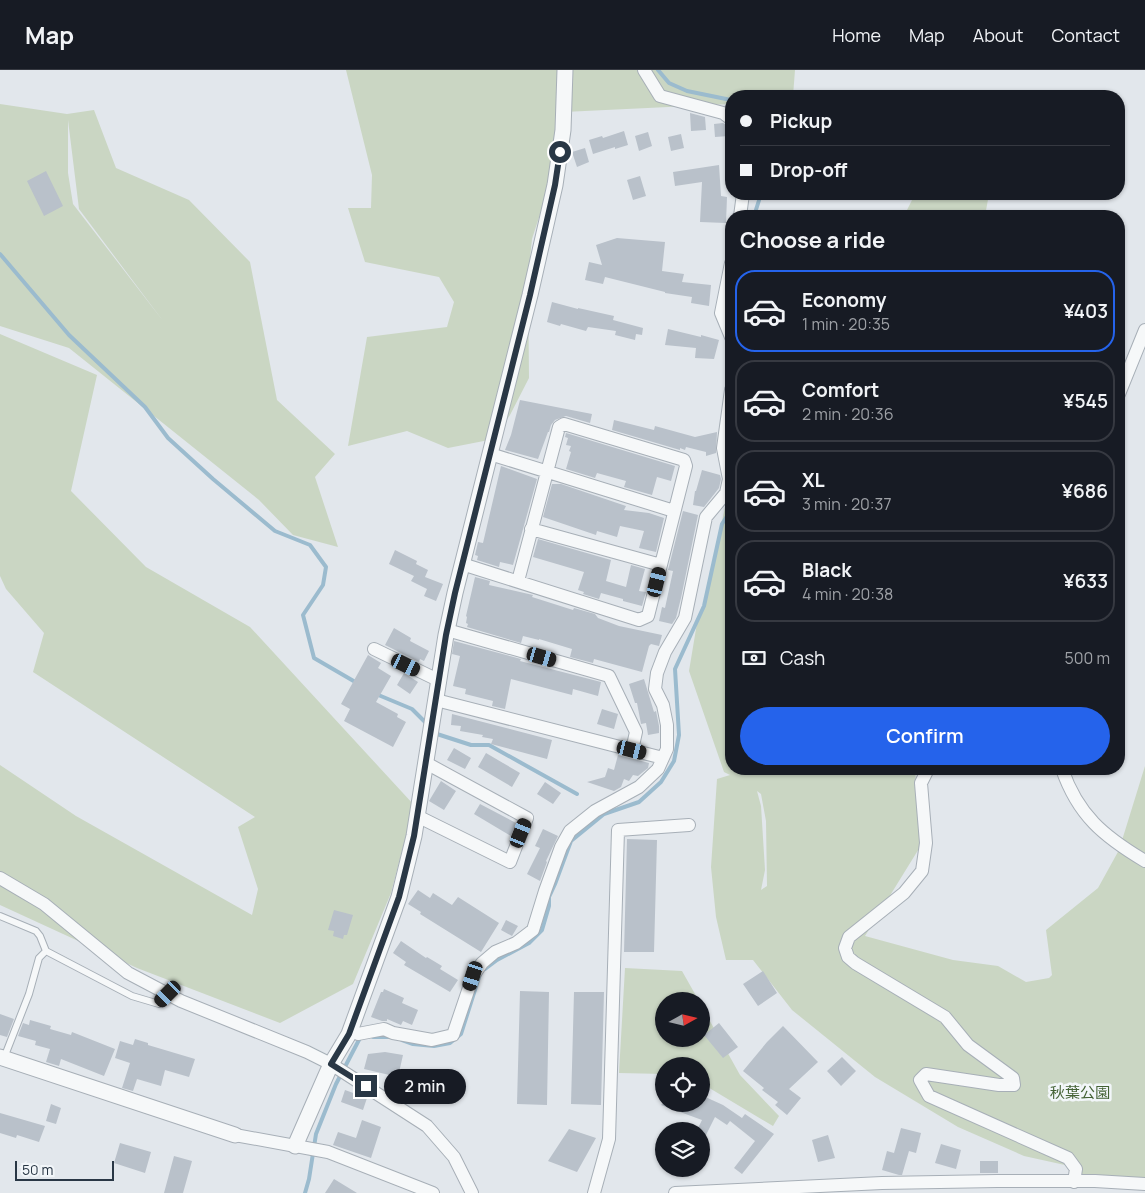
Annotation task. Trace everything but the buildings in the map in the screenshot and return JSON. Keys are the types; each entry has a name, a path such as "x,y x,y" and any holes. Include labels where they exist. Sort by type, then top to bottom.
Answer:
{"street":[{"path":"300,1147 333,1065 350,1029 399,897 414,836 447,630 528,304 555,185 563,130 566,70"},
{"path":"644,70 660,96 725,114"},
{"path":"725,293 721,313 725,323"},
{"path":"1125,379 1145,330"},
{"path":"462,564 639,620 648,616 686,466 684,460 564,424 559,427 518,581"},
{"path":"725,434 723,448 725,460"},
{"path":"490,454 674,511"},
{"path":"350,1029 358,1034 384,1029 393,1033 432,1040 453,1035 473,976 482,963 496,952 516,944 533,930 561,847 570,831 595,811 639,787 658,769 667,749 663,705 655,689 656,673 665,652 685,618 706,517 725,494"},
{"path":"531,530 661,565"},
{"path":"447,630 609,676 636,732 632,750"},
{"path":"374,649 440,680"},
{"path":"436,700 663,758"},
{"path":"417,816 510,862 527,818 426,764"},
{"path":"925,775 921,783 926,843 922,871 904,893 849,937 845,948 848,957 945,1018 968,1045 1013,1078 1014,1085 999,1085 926,1074 920,1080 929,1096 1068,1158 1076,1169 1074,1182"},
{"path":"1064,775 1069,790 1084,814 1107,836 1145,861"},
{"path":"594,1193 609,1139 618,830 689,826"},
{"path":"0,878 44,904 128,973 181,1001 307,1052 333,1065 427,1126 454,1157 472,1193"},
{"path":"2,1057 235,1135 323,1151 433,1193"},
{"path":"675,1193 882,1184 1017,1187 1055,1180 1145,1184"}],"lane":[{"path":"0,916 36,931 46,951 132,996 159,1004 168,994"},
{"path":"2,1057 29,994 39,958 46,951"}],"green space":[{"path":"346,70 563,70 560,152 532,239 528,277 529,378 510,415 494,439 448,448 407,431 348,446 367,337 447,327 454,302 439,277 365,262 348,208 371,208 372,175"},
{"path":"565,70 795,70 793,90 725,90 725,104 564,112"},
{"path":"0,104 67,114 94,110 116,168 189,200 250,262 277,400 335,454 315,477 338,547 293,535 259,500 69,348 0,326","holes":["68,120 79,209 163,321 73,204 68,173"]},
{"path":"912,200 988,200 986,210 907,210"},
{"path":"0,334 97,375 71,491 146,567 250,627 414,805 391,893 353,984 280,1023 137,968 0,905 0,765 76,816 252,915 258,889 238,827 255,817 33,672 44,633 6,589 0,576"},
{"path":"725,507 725,772 689,671 697,623 704,606"},
{"name":"秋葉公園","path":"1145,766 1145,1184 1074,1182 1074,1167 1024,1156 958,1127 875,1077 792,1010 753,960 726,960 716,917 711,867 717,779 730,775 915,775 920,847 865,936 953,960 998,966 1026,982 1049,978 1052,975 1046,930 1098,888 1119,850","holes":["757,791 761,794 766,821 767,886 761,890 765,870 761,806"]},
{"path":"625,968 682,971 694,992 655,992 655,1048 710,1048 710,1021 740,1075 779,1116 773,1126 710,1088 710,1057 655,1057 655,1074 619,1073"}],"waterway":[{"path":"658,70 669,83 687,91 725,99"},
{"path":"756,210 759,200"},
{"path":"0,254 69,335 145,407 168,438 275,531 310,545 326,567 323,585 303,615 314,658 357,683"},
{"path":"485,969 497,960 529,943 542,930 549,906 549,897 571,841 604,814 639,802 661,782 674,761 679,735 675,669 704,606 722,524 725,519"},
{"path":"376,694 412,709 427,724"},
{"path":"434,731 437,734 471,745 489,745 577,794"},
{"path":"402,1040 413,1044 434,1046 450,1043 461,1034 480,974"},
{"path":"305,1193 316,1134 336,1084 361,1036"},
{"path":"373,1037 391,1037"}],"route":[{"path":"366,1086 331,1064 349,1034 399,897 414,836 446,635 455,593 530,295 555,185 560,152"}]}
